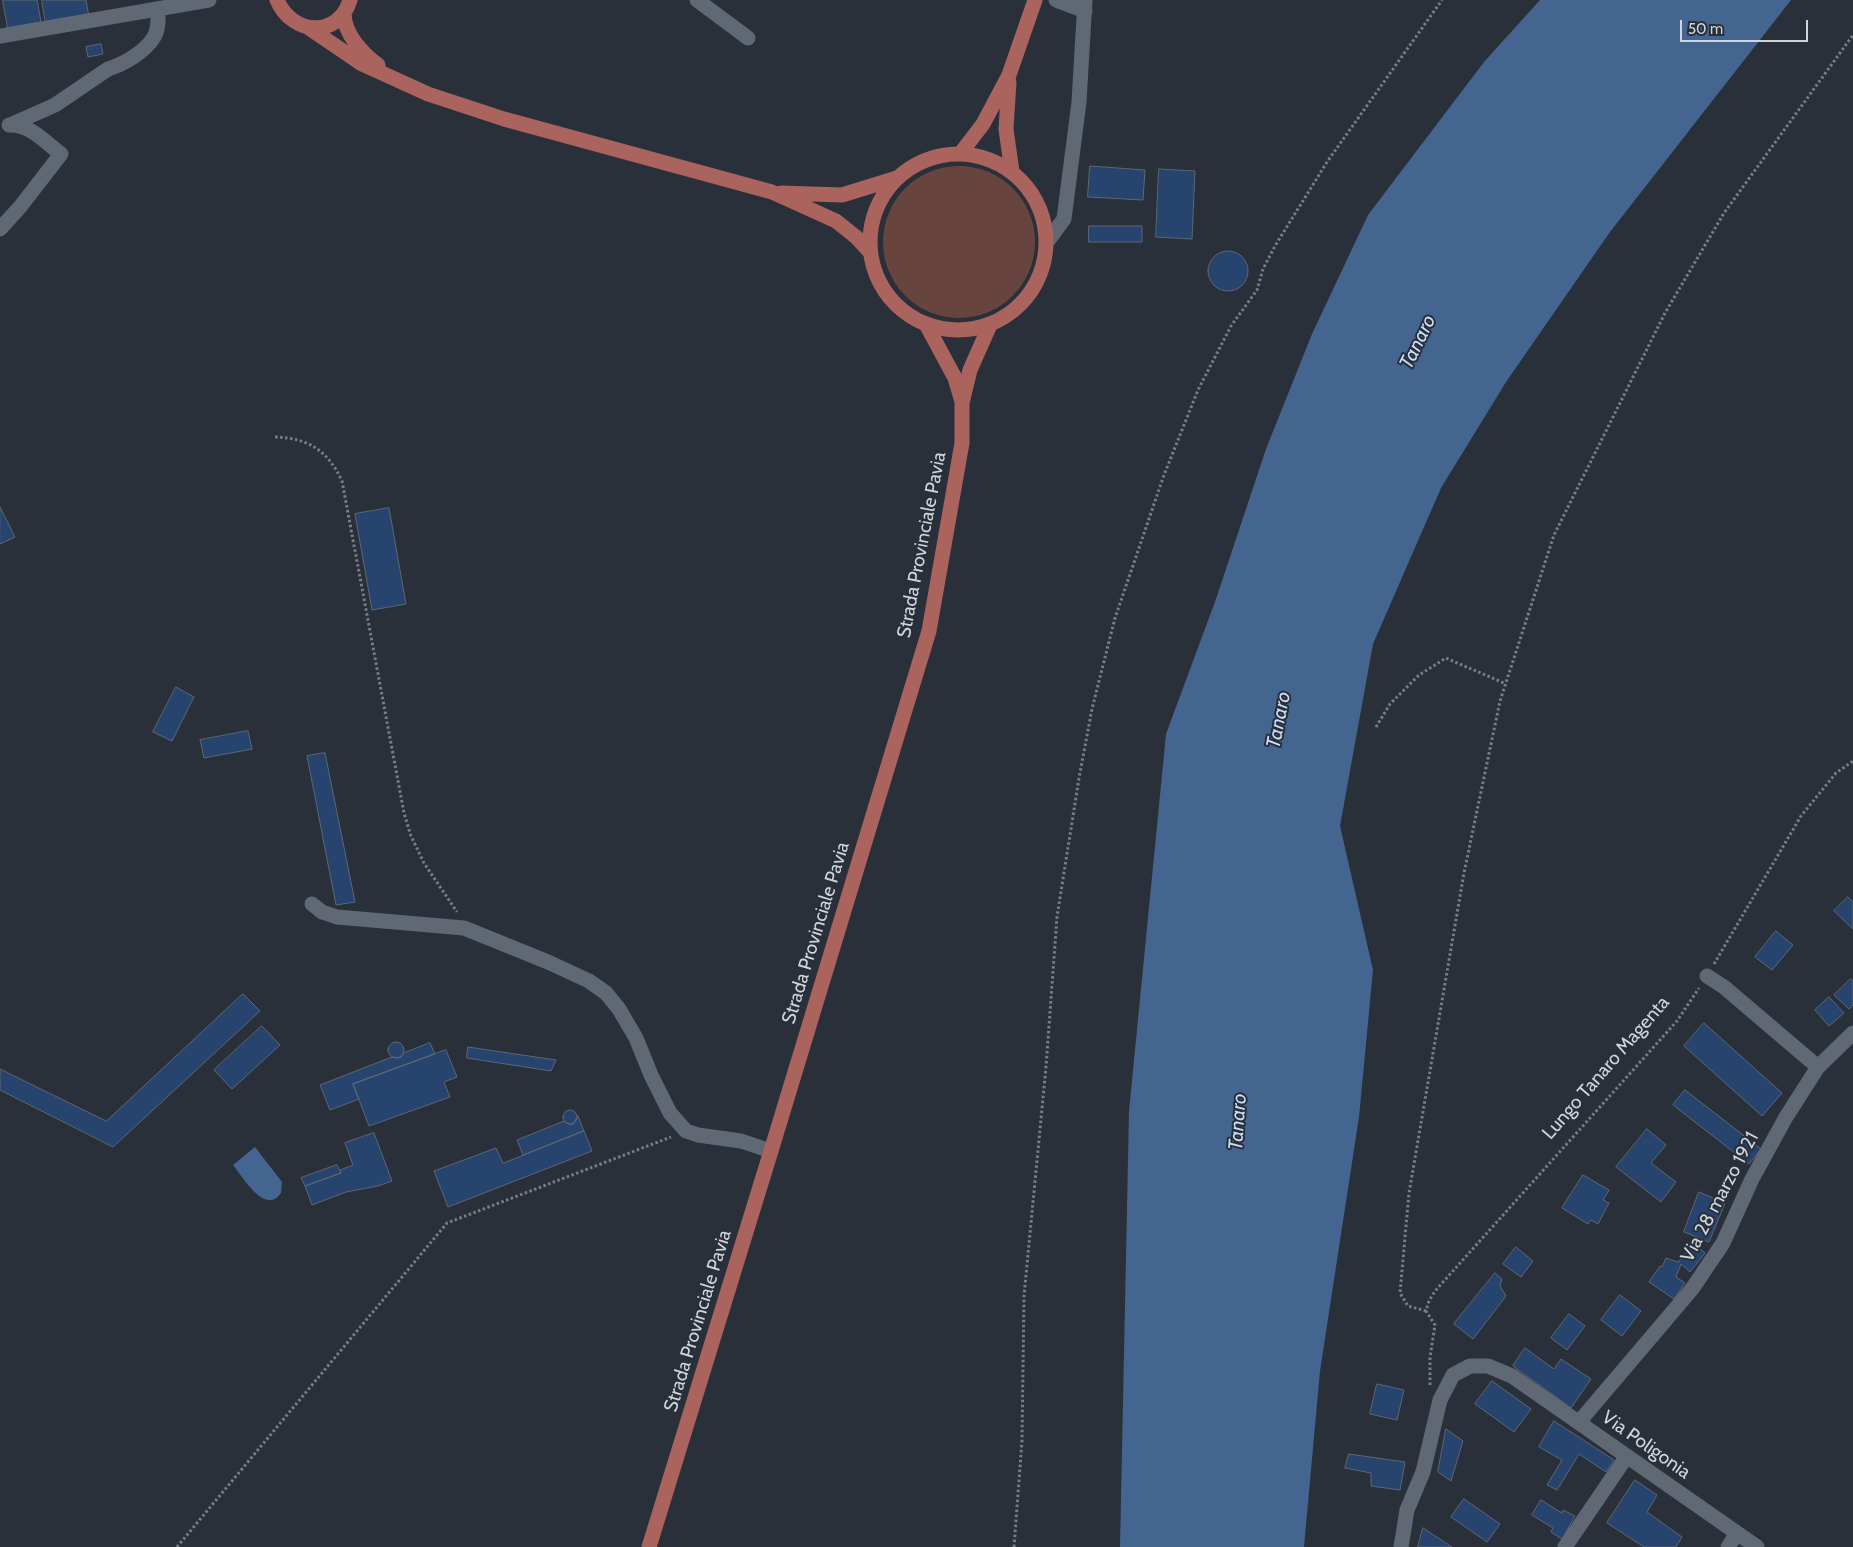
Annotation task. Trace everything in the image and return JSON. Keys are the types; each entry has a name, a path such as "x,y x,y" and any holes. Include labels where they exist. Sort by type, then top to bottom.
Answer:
{"main road":[{"path":"277,0 281,10 298,25 309,28 362,64 428,94 504,119 772,192 836,222 856,237 869,251"},
{"path":"960,154 983,124 1009,75 1035,0"},
{"path":"309,28 322,27 334,22 347,7"},
{"path":"347,7 344,23 354,42 369,58 392,77"},
{"path":"1009,75 1006,129 1012,172"},
{"path":"960,154 988,159 1012,172 1031,192 1043,216 1047,242 1043,268 1032,292 1014,312 990,325 969,331 948,331 927,326 905,314 887,297 875,275 869,251 871,224 880,199 897,178 916,164 937,156 960,154"},
{"path":"772,192 842,195 897,178"},
{"name":"Strada Provinciale Pavia","path":"649,1547 929,631 962,443 962,403 970,370 990,325"},
{"path":"927,326 955,378 962,403"}],"street":[{"path":"0,36 209,0"},
{"path":"697,0 748,38"},
{"path":"1047,242 1064,219 1079,102 1085,6 1056,0"},
{"path":"5,125 54,105 108,69 139,53 155,37 158,9"},
{"path":"0,229 20,207 61,154 27,128 19,125 5,125"},
{"path":"312,904 322,912 336,917 456,927 485,936 571,972 606,993 619,1009 636,1038 651,1075 670,1113 686,1131 698,1135 741,1141 771,1151"},
{"path":"464,922 485,936"},
{"path":"1707,976 1724,987 1818,1067"},
{"name":"Via 28 marzo 1921","path":"1579,1422 1692,1290 1723,1243 1752,1179 1786,1117 1818,1067 1853,1033"},
{"name":"Via Poligonia","path":"1440,1400 1453,1375 1470,1366 1488,1366 1512,1376 1757,1547"},
{"path":"1401,1547 1407,1510 1423,1472 1440,1400"},
{"path":"1565,1547 1627,1456"},
{"path":"1728,1547 1737,1533"}],"path":[{"path":"1014,1547 1022,1441 1024,1296 1045,1077 1057,917 1078,778 1092,709 1115,618 1135,555 1181,432 1198,390 1231,326 1256,290 1263,269 1275,246 1327,162 1442,0"},
{"path":"1440,1400 1430,1387 1430,1356 1435,1325 1426,1311 1408,1306 1400,1293 1409,1193 1464,873 1500,701 1554,535 1665,313 1724,213 1853,35"},
{"path":"275,437 297,439 317,448 329,460 342,481 401,798 411,836 424,862 464,922"},
{"path":"1376,727 1390,704 1396,698 1419,676 1446,658 1506,684"},
{"name":"Lungo Tanaro Magenta","path":"1426,1311 1435,1291 1677,1021 1707,976 1800,816 1836,773 1853,761"},
{"path":"177,1547 447,1223 663,1140"}],"shaded area":[{"path":"959,166 988,172 1013,188 1029,213 1035,242 1029,271 1013,296 988,312 959,318 930,312 905,296 889,271 883,242 889,213 905,188 930,172"}],"water":[{"name":"Tanaro","path":"1540,0 1791,0 1610,232 1506,382 1441,488 1373,644 1340,826 1373,970 1359,1117 1320,1371 1304,1547 1120,1547 1129,1111 1166,734 1216,599 1266,449 1312,334 1368,215 1484,62"},
{"path":"255,1147 282,1182 281,1193 275,1199 268,1200 261,1197 248,1185 233,1165"}],"building":[{"path":"3,0 37,0 41,22 8,28"},
{"path":"42,0 86,0 89,17 46,24"},
{"path":"101,44 103,54 88,57 86,47"},
{"path":"1090,166 1145,170 1143,200 1088,197"},
{"path":"1159,169 1195,171 1192,239 1156,237"},
{"path":"1089,226 1142,226 1142,242 1089,242"},
{"path":"1228,251 1242,257 1248,271 1242,285 1228,291 1214,285 1208,271 1214,257"},
{"path":"0,507 15,537 0,544"},
{"path":"389,508 406,604 372,610 355,514"},
{"path":"176,687 194,697 172,741 153,732"},
{"path":"248,731 252,749 204,758 200,740"},
{"path":"325,753 355,902 336,905 307,756"},
{"path":"1848,897 1853,902 1853,929 1834,911"},
{"path":"1776,931 1793,945 1772,970 1755,957"},
{"path":"1851,979 1853,981 1853,1005 1849,1009 1834,995"},
{"path":"243,994 260,1011 113,1147 0,1090 0,1069 106,1121"},
{"path":"1829,997 1844,1013 1829,1026 1815,1010"},
{"path":"1704,1023 1782,1093 1762,1116 1684,1046"},
{"path":"262,1026 280,1045 232,1089 214,1070"},
{"path":"396,1042 402,1044 404,1050 402,1056 396,1058 390,1056 388,1050 390,1044"},
{"path":"430,1043 435,1054 353,1084 359,1099 330,1110 320,1085 392,1057 400,1058 404,1053"},
{"path":"468,1047 556,1060 551,1071 467,1058"},
{"path":"446,1050 457,1077 444,1082 450,1097 369,1126 353,1084"},
{"path":"1685,1090 1761,1149 1749,1164 1673,1105"},
{"path":"570,1110 575,1112 577,1117 575,1122 570,1124 565,1122 563,1117 565,1112"},
{"path":"578,1116 584,1131 523,1155 517,1140 564,1121 568,1124 573,1124"},
{"path":"1647,1129 1666,1145 1651,1163 1676,1182 1661,1202 1616,1167"},
{"path":"584,1131 592,1151 448,1207 434,1171 496,1148 503,1163"},
{"path":"374,1133 392,1181 378,1186 346,1192 312,1205 305,1186 341,1173 340,1170 353,1165 345,1143"},
{"path":"337,1165 341,1173 305,1186 301,1178"},
{"path":"1583,1175 1609,1190 1603,1200 1609,1203 1598,1224 1591,1220 1588,1224 1562,1208"},
{"path":"1699,1192 1725,1203 1709,1242 1684,1232"},
{"path":"1693,1243 1705,1253 1690,1272 1681,1264 1676,1277 1685,1283 1674,1299 1649,1282 1660,1266 1662,1267 1666,1258 1678,1262"},
{"path":"1516,1247 1533,1261 1521,1277 1503,1264"},
{"path":"1495,1273 1502,1279 1500,1286 1506,1296 1473,1339 1454,1324"},
{"path":"1620,1295 1641,1311 1622,1336 1601,1320"},
{"path":"1569,1314 1585,1326 1567,1350 1551,1338"},
{"path":"1525,1348 1554,1369 1561,1359 1591,1379 1571,1408 1513,1366"},
{"path":"1492,1381 1531,1409 1514,1432 1475,1404"},
{"path":"1377,1384 1404,1390 1397,1420 1370,1414"},
{"path":"1554,1421 1614,1460 1606,1472 1579,1454 1557,1490 1547,1485 1562,1460 1539,1447"},
{"path":"1446,1429 1463,1441 1451,1481 1438,1472"},
{"path":"1349,1454 1405,1462 1400,1490 1371,1486 1371,1473 1345,1468"},
{"path":"1635,1480 1657,1495 1647,1512 1682,1537 1676,1547 1644,1547 1607,1523"},
{"path":"1464,1499 1500,1524 1487,1542 1451,1517"},
{"path":"1541,1500 1562,1513 1563,1510 1575,1516 1562,1539 1551,1532 1553,1528 1532,1515"},
{"path":"1423,1528 1452,1547 1418,1547"}]}
